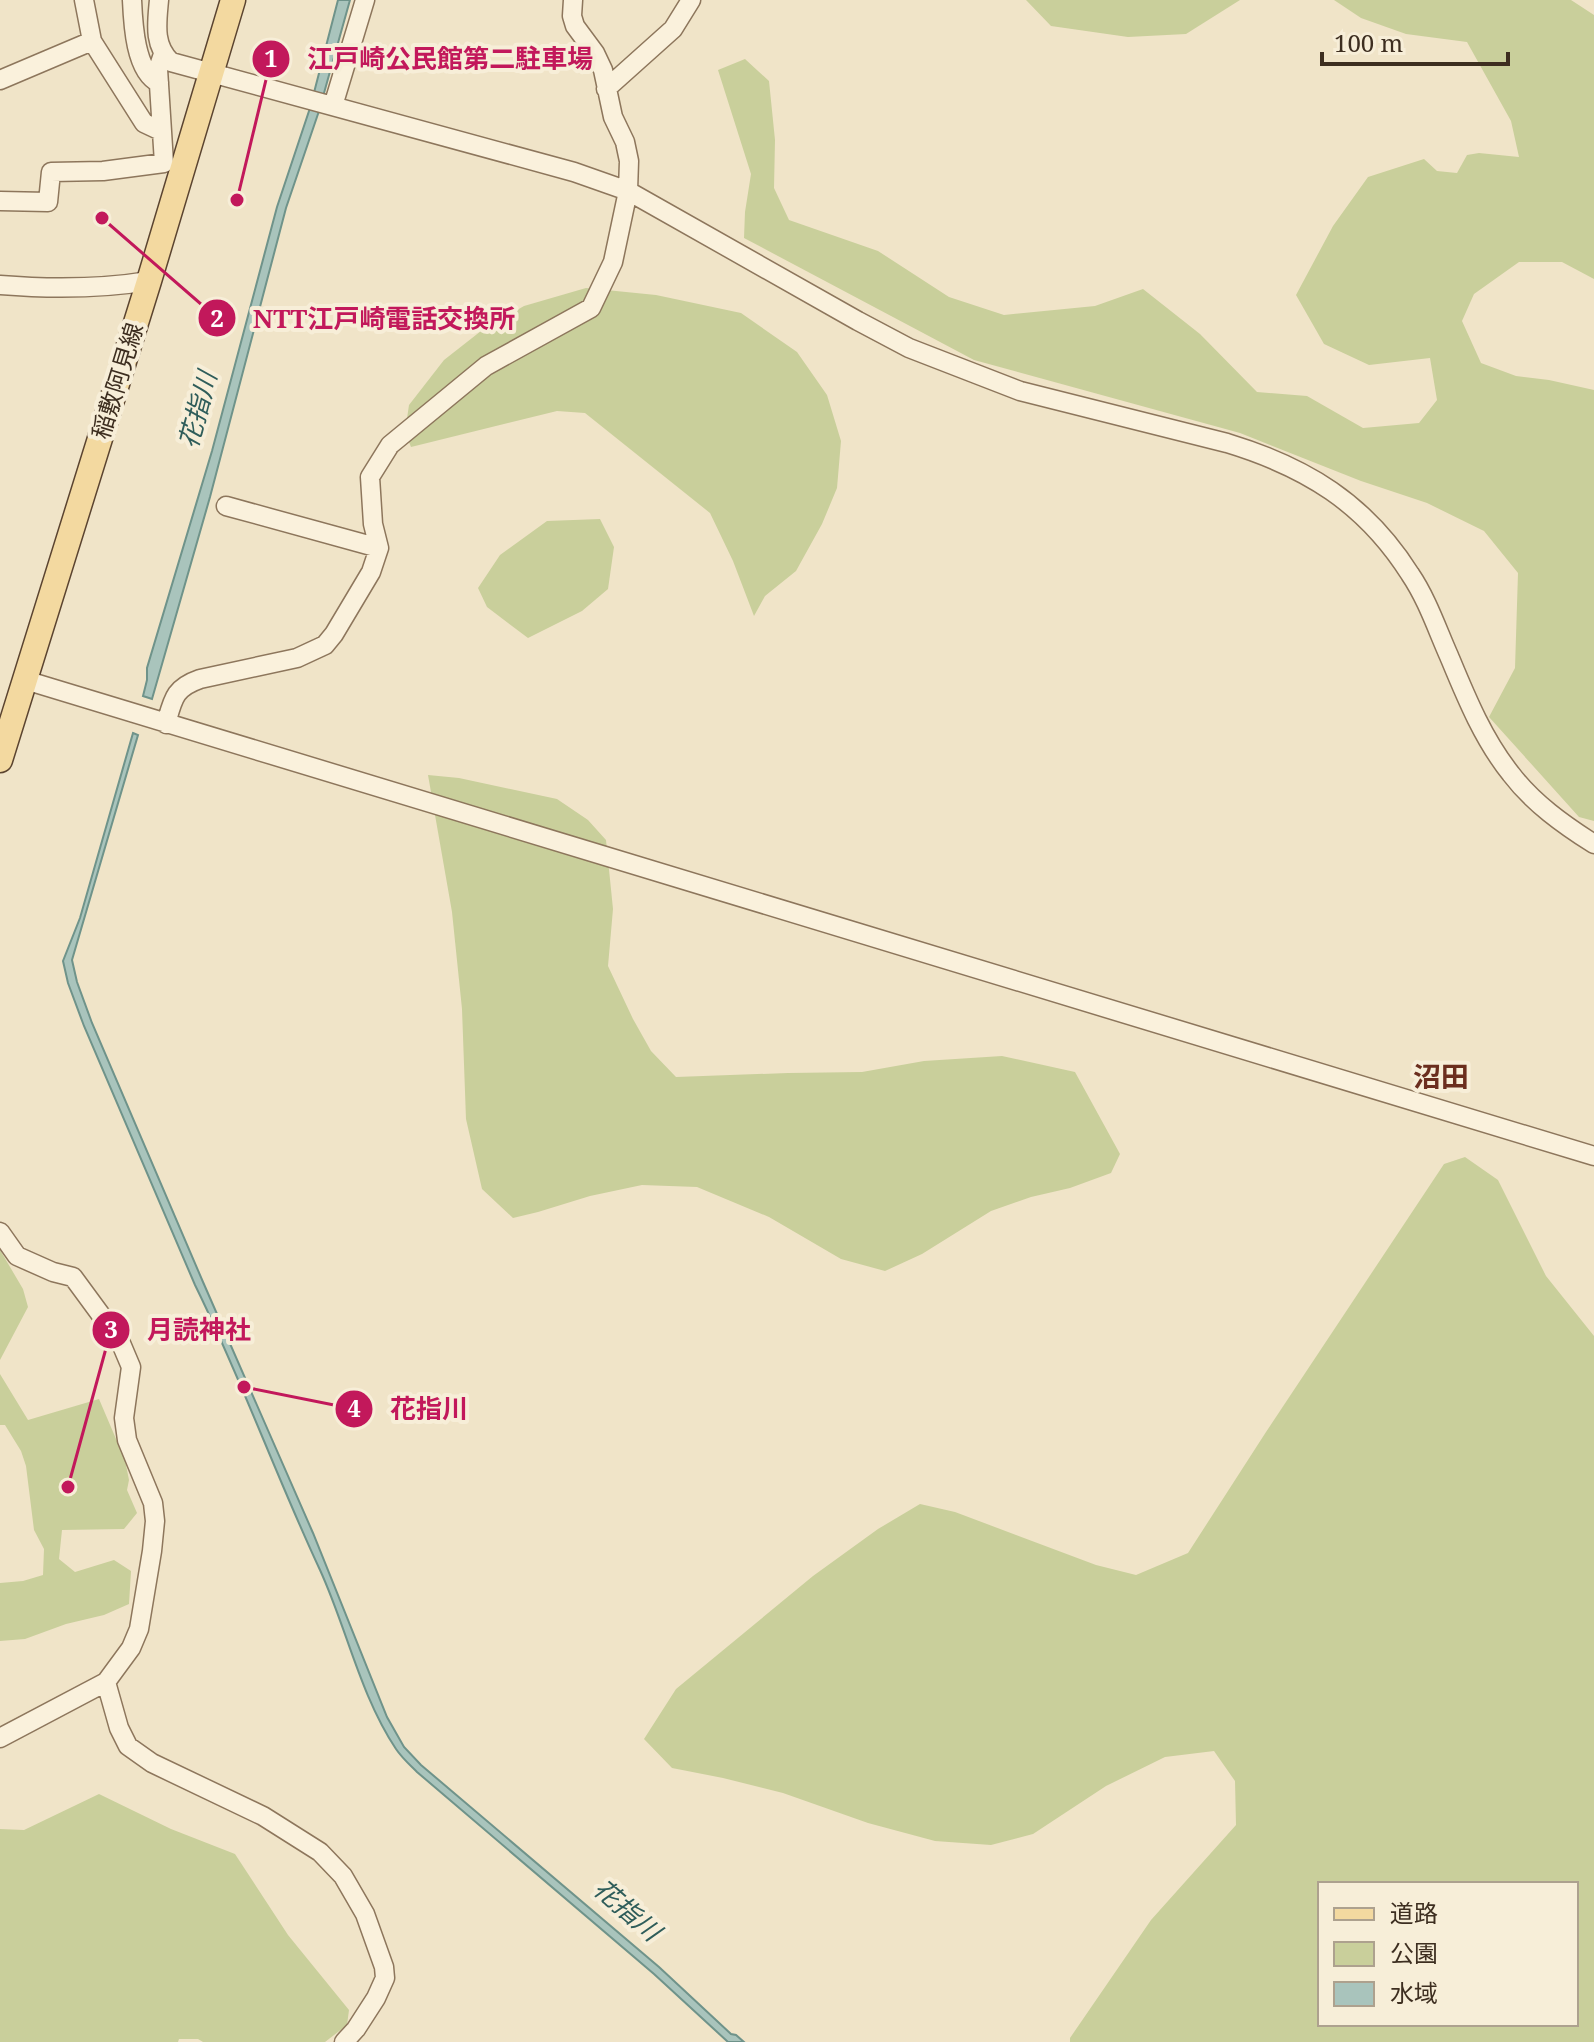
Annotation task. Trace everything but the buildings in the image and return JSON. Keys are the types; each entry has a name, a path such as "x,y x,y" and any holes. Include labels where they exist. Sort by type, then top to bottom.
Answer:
{"main road":[{"name":"稲敷阿見線","path":"0,760 233,0"}],"street":[{"path":"84,0 92,41 144,123 161,131"},
{"path":"132,0 133,31 140,56 148,75 159,83"},
{"path":"159,0 157,31 163,54 171,62 574,172 628,191 909,348 1020,391 1260,453 1322,484 1379,532 1411,575 1473,711 1512,776 1557,818 1594,844"},
{"path":"332,106 365,0"},
{"path":"166,724 174,696 185,684 297,658 325,645 371,572 379,548 373,524 370,477 390,445 486,366 591,308 613,262 628,191 629,161 625,142 613,117 603,70 575,26 573,0"},
{"path":"606,89 673,29 691,0"},
{"path":"0,80 92,41"},
{"path":"0,201 48,202 51,172 103,171 164,163 158,69 163,54"},
{"path":"0,285 44,288 120,286 149,281"},
{"path":"226,506 379,548"},
{"path":"25,680 1594,1156"},
{"path":"0,1232 17,1256 73,1277 120,1341 131,1367 124,1418 127,1440 153,1503 155,1521 139,1629 131,1648 106,1682 0,1738"},
{"path":"106,1682 119,1728 128,1746 152,1763 263,1816 320,1852 343,1876 365,1914 385,1978 376,1998 344,2042"}],"green space":[{"path":"1026,0 1240,0 1186,34 1128,37 1051,26"},
{"path":"1334,0 1571,0 1594,15 1594,279 1562,262 1519,262 1474,294 1462,321 1481,363 1516,376 1594,390 1594,821 1579,817 1489,717 1515,668 1518,573 1484,531 1427,503 1361,481 1240,433 974,360 744,238 751,174 718,70 745,59 769,81 775,140 774,188 789,220 878,251 949,297 1004,315 1095,306 1143,289 1200,334 1257,392 1307,396 1363,428 1419,423 1437,400 1430,358 1369,365 1324,344 1296,295 1333,226 1368,177 1424,159 1437,171 1457,173 1467,155 1479,153 1519,157 1511,121 1467,42 1406,34 1361,18"},
{"path":"586,288 656,295 741,313 797,352 827,395 841,441 837,488 822,524 796,571 765,596 754,616 710,513 585,413 557,411 411,447 405,432 409,405 444,360 481,331 524,306"},
{"path":"600,519 614,547 608,589 582,611 528,638 487,607 478,588 500,555 547,521"},
{"path":"428,775 459,778 557,799 588,820 606,840 613,909 608,966 651,1051 676,1077 862,1072 924,1061 1002,1056 1075,1072 1120,1154 1111,1173 991,1211 922,1254 885,1271 841,1259 769,1217 697,1187 642,1185 513,1218 482,1189 466,1119 462,1009 452,912"},
{"path":"1465,1157 1498,1180 1546,1276 1594,1336 1594,2042 1070,2042 1151,1920 1236,1825 1235,1781 1214,1751 1165,1757 1106,1786 1033,1834 991,1845 935,1841 868,1823 783,1793 672,1768 644,1739 676,1689 813,1576 878,1529 920,1504 955,1512 1096,1565 1136,1575 1188,1553 1444,1164"},
{"path":"0,1250 23,1289 28,1307 0,1360"},
{"path":"0,1374 28,1420 99,1399 125,1460 129,1480 127,1490 137,1513 124,1529 62,1530 59,1559 75,1572 114,1560 131,1571 129,1604 104,1615 66,1624 25,1639 0,1641 0,1583 43,1575 44,1549 34,1530 26,1466 21,1451 5,1425 0,1425"},
{"path":"99,1794 171,1829 235,1854 288,1935 349,2010 347,2025 325,2042 203,2042 179,2039 178,2042 0,2042 0,1829 24,1830"}],"water":[{"name":"花指川","path":"338,0 350,0 319,111 286,208 210,497 152,699 143,696 147,668 212,451 277,207 310,108"},
{"name":"花指川","path":"133,733 138,735 72,960 77,982 313,1533 387,1717 404,1747 421,1765 744,2042 728,2042 654,1974 417,1772 396,1749 373,1707 330,1592 195,1285 68,983 63,961 80,918"}],"place":[{"name":"江戸崎公民館第二駐車場","path":"237,200"},
{"name":"NTT江戸崎電話交換所","path":"102,218"},
{"name":"花指川","path":"244,1387"},
{"name":"月読神社","path":"68,1487"}],"district":[{"name":"沼田","path":"1441,1077"}]}
